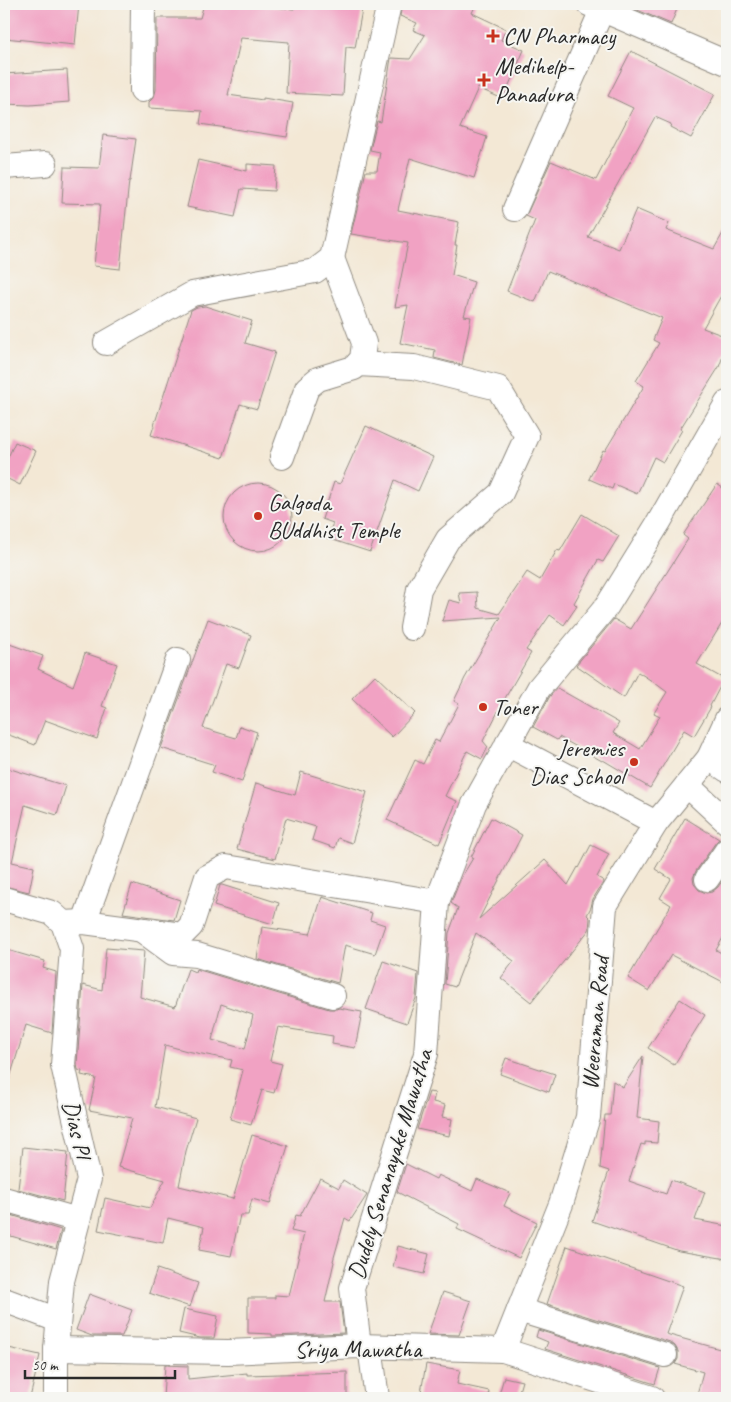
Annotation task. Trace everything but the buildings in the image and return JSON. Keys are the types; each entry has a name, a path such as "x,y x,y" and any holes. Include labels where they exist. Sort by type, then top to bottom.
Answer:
{"street":[{"path":"142,90 143,4"},
{"path":"282,457 307,388 318,379 354,368 362,359 364,343 332,258 389,4"},
{"path":"515,209 595,7 727,63"},
{"path":"4,167 45,164"},
{"path":"106,343 192,294 315,271 332,258"},
{"path":"358,364 414,367 498,388 527,436 501,493 448,539 419,589 412,628"},
{"name":"Dudely Senanayake Mawatha","path":"377,1398 352,1288 426,1054 438,902 474,804 539,688 607,606 659,522 727,403"},
{"path":"73,922 178,660"},
{"name":"Weeraman Road","path":"503,1350 561,1204 588,1118 605,906 656,823 687,785 718,764 727,719"},
{"path":"507,744 656,823"},
{"path":"687,785 727,822"},
{"path":"707,879 727,850"},
{"path":"4,899 73,922 182,935 192,926 207,877 226,867 438,902"},
{"name":"Dias Pl","path":"56,1398 56,1349 62,1281 89,1179 63,1066 73,922"},
{"path":"143,930 174,954 197,954 333,996"},
{"path":"4,1200 78,1220"},
{"path":"4,1300 58,1320"},
{"path":"519,1310 665,1355"},
{"name":"Sriya Mawatha","path":"56,1349 228,1352 365,1346 503,1350 652,1398"}],"place":[{"name":"CN Pharmacy","path":"493,36"},
{"name":"Medihelp- Panadura","path":"484,80"},
{"name":"Galgoda BUddhist Temple","path":"258,516"},
{"name":"Toner","path":"483,707"},
{"name":"Jeremies Dias School","path":"634,762"}]}
